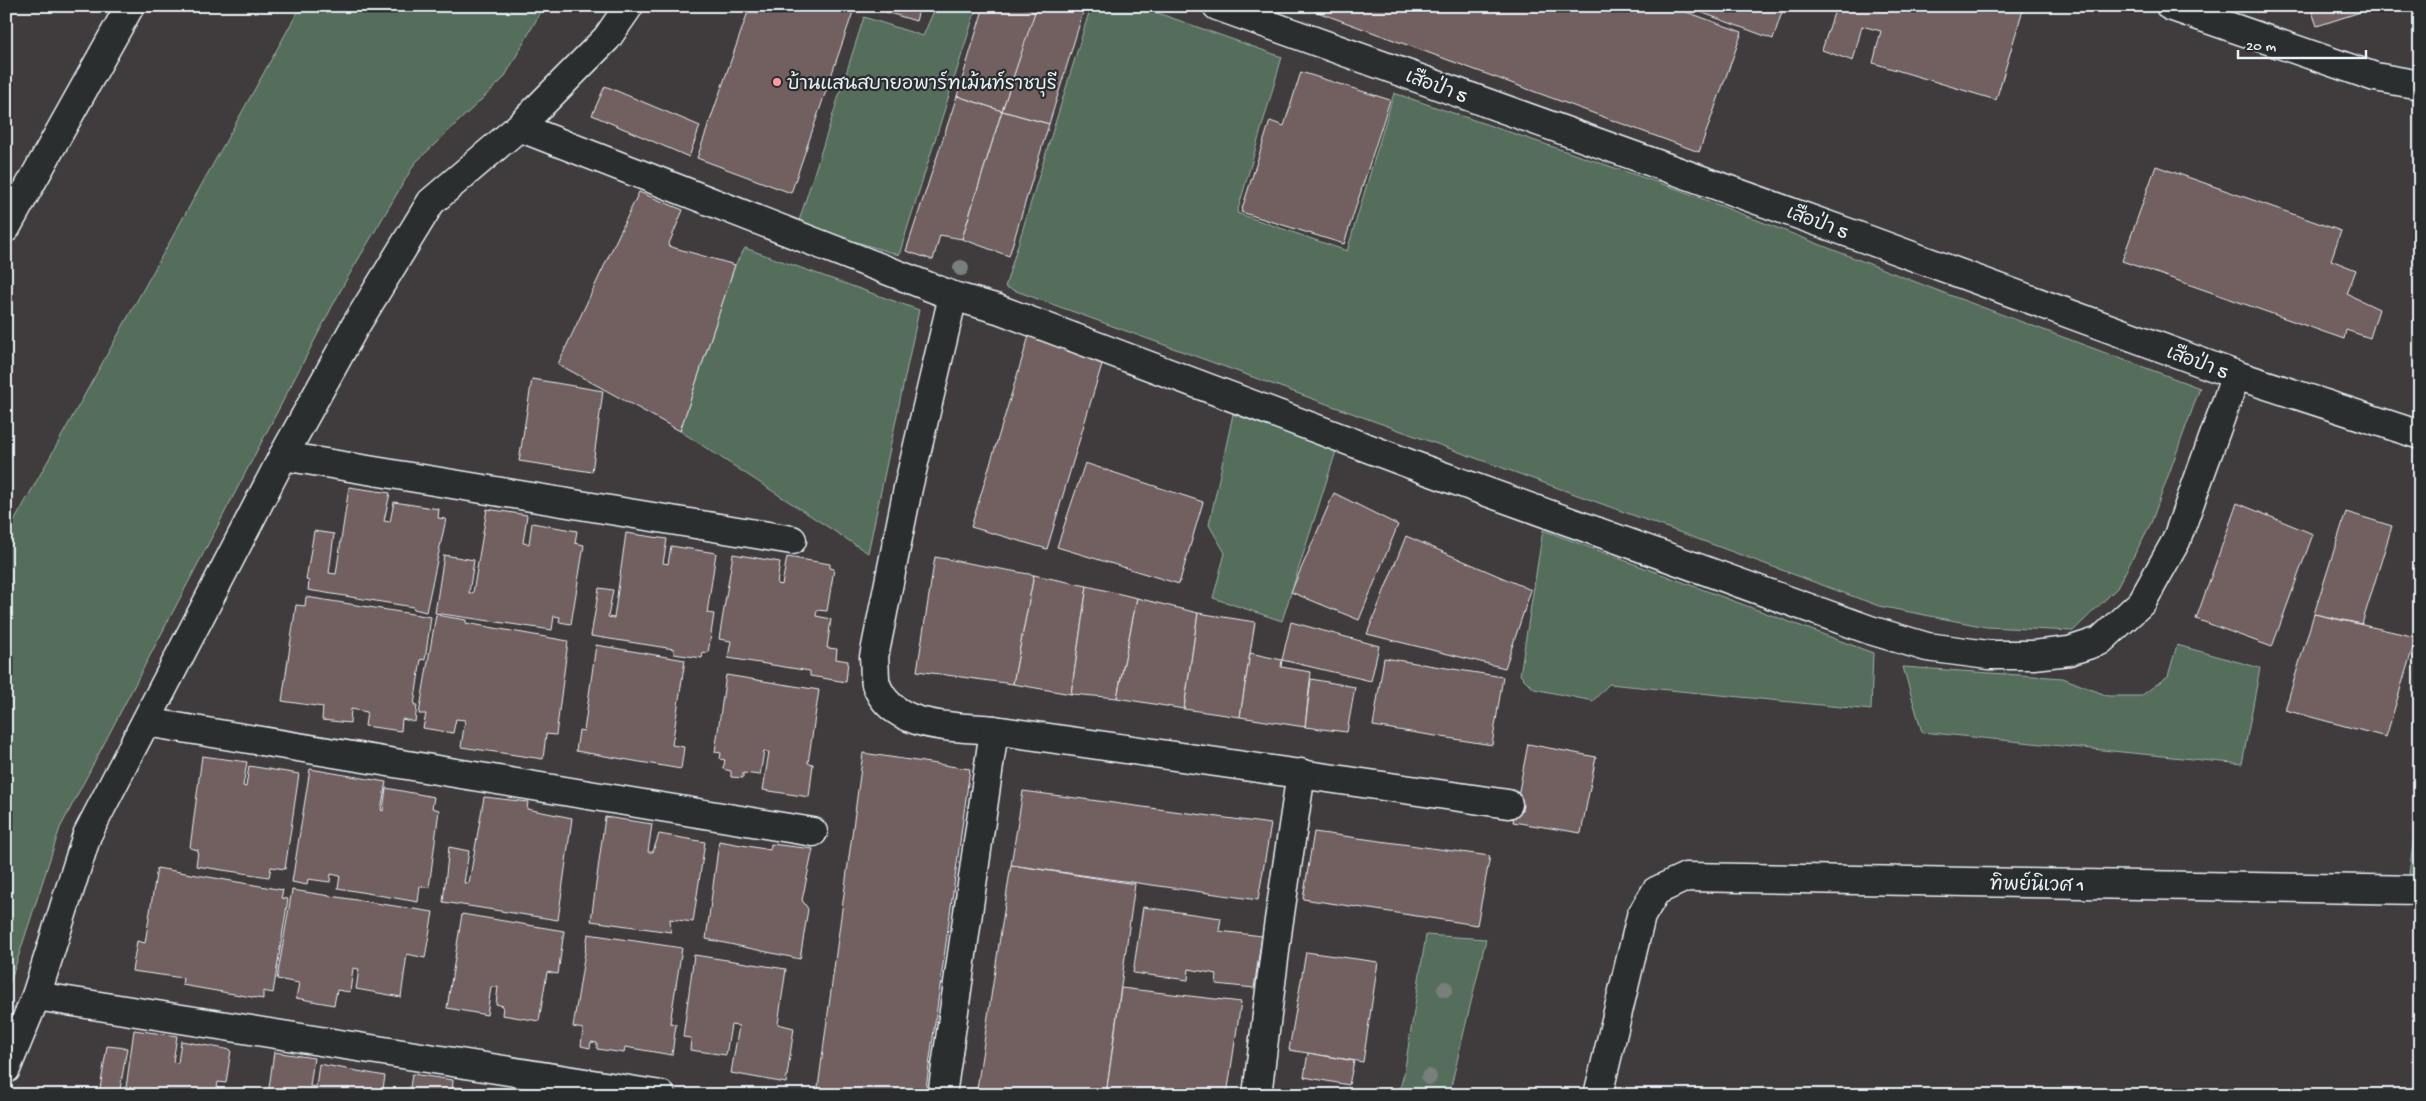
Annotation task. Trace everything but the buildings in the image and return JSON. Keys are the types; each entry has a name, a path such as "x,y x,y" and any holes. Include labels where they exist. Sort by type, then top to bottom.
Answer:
{"street":[{"path":"6,228 130,6"},
{"path":"6,1069 36,996 87,835 283,456 354,328 431,202 519,127 607,38 629,6"},
{"name":"เสือป่า 5","path":"1217,6 1866,239 2236,375 2420,435"},
{"path":"2170,6 2375,77 2420,85"},
{"path":"519,127 953,296 998,309 1435,473 1870,630 1927,647 1988,655 2042,654 2069,651 2100,641 2142,602 2176,541 2236,375"},
{"path":"953,296 892,564 874,657 876,684 890,706 919,722 994,730 1508,804"},
{"path":"283,456 792,540"},
{"path":"146,722 813,832"},
{"path":"942,1095 994,730"},
{"path":"1257,1095 1278,927 1301,774"},
{"name":"ทิพย์นิเวศ 1","path":"1598,1095 1641,916 1656,891 1686,877 2420,890"},
{"path":"36,996 660,1095"}],"green space":[{"path":"301,6 544,6 504,78 415,163 345,282 60,828 6,995 6,536"},
{"path":"936,6 977,6 899,255 798,224 864,17 923,36"},
{"path":"1091,6 1138,6 1282,57 1237,213 1347,251 1394,93 1680,190 1944,293 2200,388 2151,523 2117,588 2073,631 1986,627 1879,606 1005,287"},
{"path":"745,248 919,310 868,553 680,431 735,265"},
{"path":"1233,414 1337,448 1282,621 1213,598 1225,553 1209,525"},
{"path":"1543,530 1873,653 1871,710 1609,684 1593,701 1534,689 1520,675"},
{"path":"2177,645 2260,668 2242,764 1922,732 1903,667 2063,678 2108,696 2141,696 2168,676"},
{"path":"2420,791 2420,875 2409,874"},
{"path":"1426,935 1486,939 1449,1095 1398,1095 1404,1074"}],"place":[{"name":"บ้านแสนสบายอพาร์ทเม้นท์ราชบุรี","path":"777,82"}]}
